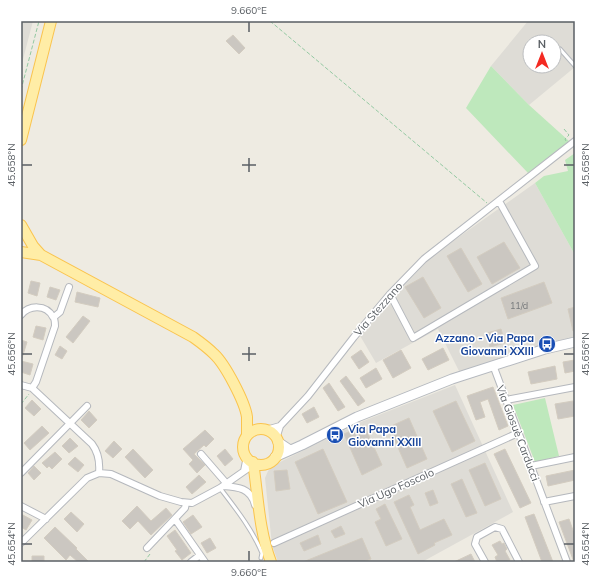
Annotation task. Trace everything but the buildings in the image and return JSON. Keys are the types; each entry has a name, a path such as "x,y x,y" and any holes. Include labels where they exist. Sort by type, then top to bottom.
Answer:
{"main road":[{"path":"21,140 51,21"},
{"path":"21,225 21,237"},
{"path":"21,225 32,246 41,255 193,337 221,361 230,376 247,415 247,435 243,445 250,460 268,540"},
{"path":"21,252 41,255"},
{"path":"247,415 264,429 272,433 277,440 278,447 275,457 266,463 259,464 250,460"},
{"path":"247,435 254,430 264,429"},
{"path":"266,463 261,476 271,562"}],"street":[{"name":"Via Stezzano","path":"277,440 280,426 308,396 390,294 424,258 575,141"},
{"path":"390,294 413,338 535,266 499,201"},
{"path":"54,317 60,312 70,287"},
{"path":"21,315 26,309 35,307 44,308 54,317 55,326 36,382 32,388"},
{"path":"275,457 357,417 397,400 492,365 545,349 575,342"},
{"name":"Via Giosuè Carducci","path":"492,365 566,562"},
{"path":"21,385 32,388 92,444 96,450 99,463 99,473"},
{"path":"506,400 575,387"},
{"path":"21,473 87,406"},
{"path":"264,429 280,426"},
{"name":"Via Ugo Foscolo","path":"268,540 518,434"},
{"path":"277,440 290,450"},
{"path":"201,454 224,486 240,488 250,494 254,502 258,521 268,540"},
{"path":"531,466 575,457"},
{"path":"244,471 246,461 250,460"},
{"path":"21,543 87,478 99,473 111,474 160,496 186,503 192,503 224,486 250,467 250,460"},
{"path":"544,502 575,496"},
{"path":"147,548 185,508 186,503"},
{"path":"21,506 46,519"},
{"path":"175,519 205,562"},
{"path":"485,562 475,544 477,536 495,527 502,529 519,562"},
{"path":"191,562 200,555"}],"lane":[{"path":"562,51 575,66"},
{"path":"224,486 257,541 262,554 261,558"}],"path":[{"path":"21,90 39,21"},
{"path":"270,21 491,207"},
{"path":"21,404 26,399 32,388"},
{"path":"144,562 150,555 147,548"}],"shaded area":[{"path":"21,21 33,21 21,67"},
{"path":"528,21 575,21 575,67 529,105 491,66"},
{"path":"535,183 575,255 575,339 460,373 438,329 376,363 359,334 432,256"},
{"path":"455,385 513,512 422,562 278,562 272,545 265,478 268,471 274,465 361,422"}],"green space":[{"path":"491,66 529,105 569,141 528,173 466,108"},
{"path":"575,153 575,255 535,183 544,176 568,171 565,160"},
{"path":"545,398 559,456 535,462 513,405"}],"place":[{"name":"Azzano - Via Papa Giovanni XXIII","path":"547,344"},
{"name":"Via Papa Giovanni XXIII","path":"335,435"}]}
